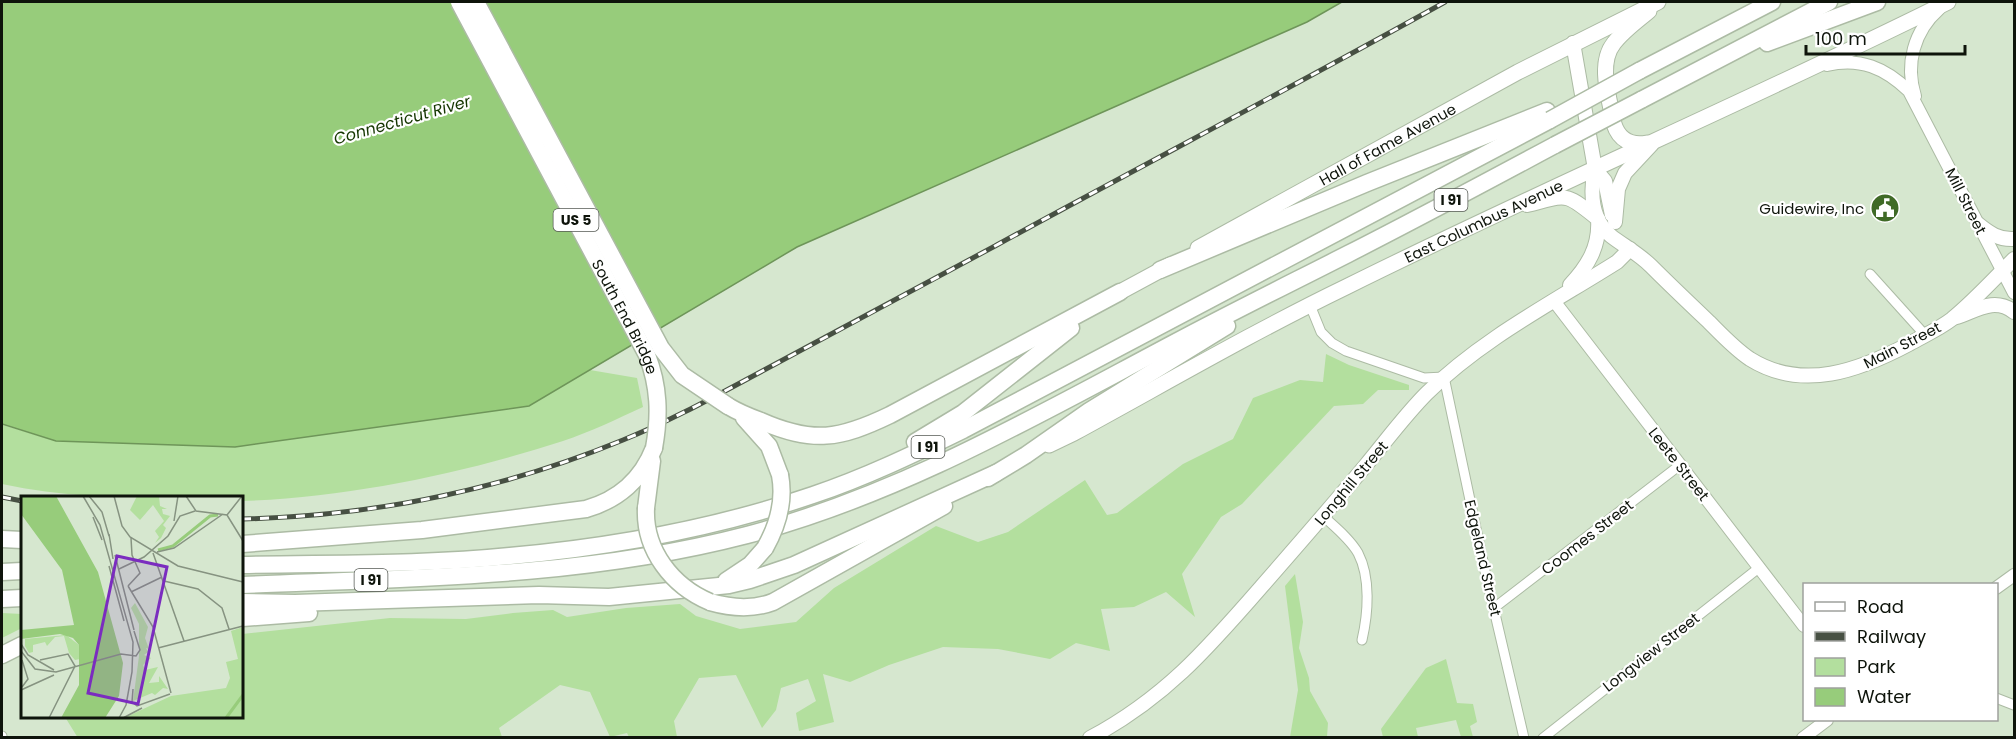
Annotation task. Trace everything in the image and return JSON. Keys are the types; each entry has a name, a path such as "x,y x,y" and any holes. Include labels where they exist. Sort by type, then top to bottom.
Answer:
{"highway":[{"name":"South End Bridge","path":"459,2 647,355 658,398 658,421 646,508 650,538 663,565 679,583 706,595"},
{"name":"South End Bridge","path":"476,2 661,348 682,375 731,408"},
{"path":"1161,270 1367,183 1549,116 1772,2"},
{"name":"I 91","path":"243,585 460,576 563,568 686,549 788,523 865,497 959,455 1829,2"},
{"path":"1713,63 1877,2"},
{"name":"I 91","path":"243,565 447,560 550,552 601,545 692,527 752,513 812,495 888,465 963,430 1549,116"},
{"path":"706,595 733,607 749,608 780,599 938,510 1026,455 1082,415 1346,255"},
{"path":"731,408 783,430 801,435 820,436 850,432 890,415 1120,292"},
{"path":"812,495 902,449 956,418 1120,292"},
{"name":"US 5","path":"243,602 282,604 539,594 609,597 706,595 743,571 765,548 781,509 780,475 773,453 764,439 731,408"},
{"name":"US 5","path":"243,555 364,541 422,530 594,507 608,501 631,485 645,467 654,448"},
{"path":"706,595 787,568 996,473"},
{"path":"243,544 422,530"},
{"path":"2,538 21,540"},
{"path":"2,572 21,571"},
{"path":"2,599 21,598"},
{"path":"243,618 410,600"},
{"path":"2,655 21,646"}],"main road":[{"name":"Hall of Fame Avenue","path":"1120,292 1375,149 1573,43 1659,2"},
{"path":"1654,141 1633,144 1617,132 1605,68 1613,43 1659,2"},
{"name":"East Columbus Avenue","path":"1026,455 1074,433 1230,346 1310,305 1948,2"},
{"name":"Main Street","path":"1573,43 1595,169 1591,189 1598,219 1609,235 1647,262 1749,358 1774,369 1803,375 1840,373 1870,363 1952,319 2014,259"},
{"path":"1615,222 1618,189 1625,173 1654,141"},
{"name":"Main Street","path":"1595,169 1605,181 1610,210 1630,249"},
{"path":"1512,208 1562,196 1577,202 1598,219 1599,234 1584,270 1554,301"},
{"path":"1978,224 1994,235 2014,239"},
{"name":"Longhill Street","path":"1090,738 1150,699 1207,650 1417,404 1444,378 1502,332 1617,262 1630,249"},
{"path":"1952,319 1996,304 2014,312"}],"street":[{"name":"Mill Street","path":"1919,109 1911,79 1915,41 1932,16 1948,2"},
{"name":"Mill Street","path":"1811,68 1839,62 1867,64 1896,78 1909,91 2014,293"},
{"path":"1870,274 1925,335"},
{"name":"Leete Street","path":"1554,301 1803,625"},
{"path":"1310,305 1321,332 1332,344 1424,378 1444,378"},
{"name":"Edgeland Street","path":"1444,378 1524,738"},
{"name":"Coomes Street","path":"1494,608 1680,465"},
{"path":"1323,516 1350,543 1361,560 1367,598 1362,640"},
{"name":"Longview Street","path":"1543,738 1760,567"},
{"path":"1998,587 2014,575"},
{"path":"1998,699 2014,705"},
{"path":"1805,737 1826,721"}],"green space":[{"path":"1326,354 1349,365 1409,385 1409,390 1378,390 1363,404 1334,406 1242,504 1221,517 1182,574 1195,617 1166,592 1134,607 1101,609 1110,651 1076,643 1050,659 998,649 943,647 889,665 850,682 823,674 834,722 799,731 796,713 816,701 808,679 781,688 776,710 762,728 736,675 699,678 674,721 677,737 629,737 627,733 610,737 590,692 560,685 499,728 502,737 78,738 66,718 243,718 243,634 390,618 466,619 553,610 567,617 626,608 680,604 696,616 740,629 796,622 834,588 936,526 978,542 1008,532 1085,480 1107,515 1117,513 1183,464 1233,439 1253,398 1300,380 1323,382"},
{"path":"590,370 637,378 643,407 563,441 485,464 404,482 323,495 243,501 243,496 91,496 2,484 3,425 56,441 529,406"},
{"path":"1295,574 1303,622 1299,648 1309,678 1310,691 1328,723 1327,737 1290,737 1298,690 1285,586"},
{"path":"2,613 21,614 21,628 2,638"},
{"path":"1446,659 1457,703 1473,704 1477,722 1470,726 1473,737 1461,737 1456,720 1416,728 1418,737 1383,737 1381,729 1426,668"}],"water":[{"name":"Connecticut River","path":"2,2 1342,2 1307,22 797,247 529,406 235,447 56,441 2,424"}],"railway":[{"path":"243,519 340,512 436,497 531,473 577,458 642,432 824,338 1445,2"},
{"path":"2,497 21,501"}],"place":[{"name":"Guidewire, Inc","path":"1885,208"}]}
